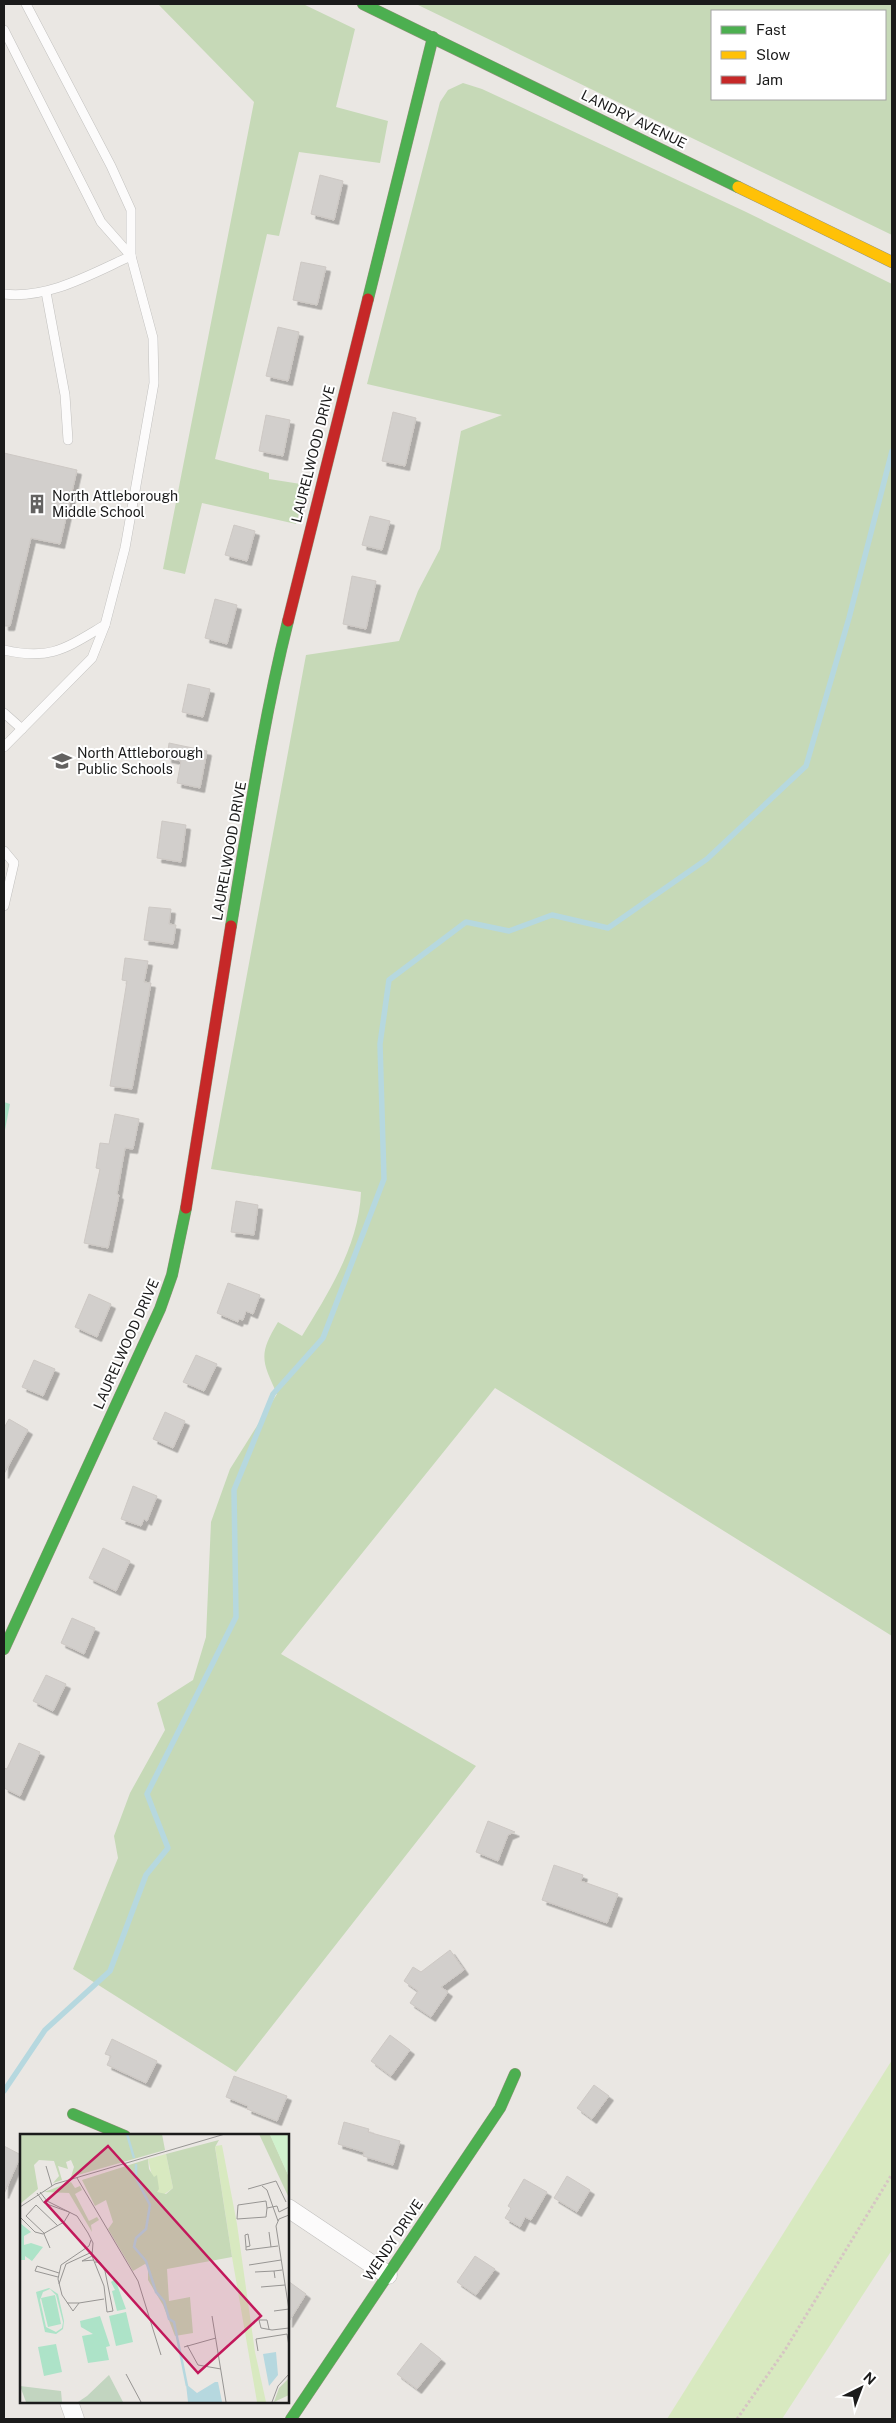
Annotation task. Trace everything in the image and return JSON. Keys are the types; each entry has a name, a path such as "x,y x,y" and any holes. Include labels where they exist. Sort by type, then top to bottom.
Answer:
{"street":[{"name":"LANDRY AVENUE","path":"365,4 892,262"},
{"name":"LAURELWOOD DRIVE","path":"4,1648 148,1338 172,1275 181,1239 250,809 276,670 433,37"},
{"name":"WENDY DRIVE","path":"291,2419 500,2108 515,2074"},
{"path":"73,2114 104,2132"},
{"path":"289,2209 388,2275"},
{"path":"69,2403 76,2419"}],"lane":[{"path":"4,747 92,658 106,625 125,548 154,382 153,338 131,256 131,210 111,166 26,4"},
{"path":"4,30 101,222 131,256"},
{"path":"4,294 24,295 46,292 131,256"},
{"path":"46,292 65,395 68,440"},
{"path":"4,650 45,655 70,646 106,625"},
{"path":"4,713 22,729"},
{"path":"4,851 14,862 4,906"}],"path":[{"path":"736,2419 785,2350 892,2174"}],"green space":[{"path":"158,4 303,4 355,29 336,107 388,121 380,163 299,152 279,236 267,234 215,459 269,473 269,479 307,485 296,524 202,503 185,574 163,569 254,102"},
{"path":"416,4 892,4 892,235"},
{"path":"463,83 482,89 744,211 892,284 892,1636 495,1388 281,1654 476,1766 236,2072 73,1969 118,1858 114,1836 130,1793 165,1730 157,1703 193,1680 206,1637 211,1522 230,1469 277,1394 265,1365 264,1358 267,1343 278,1322 302,1336 341,1267 355,1231 359,1212 361,1192 211,1169 306,655 399,641 418,591 440,549 461,431 502,415 367,384 440,102 448,90"},
{"path":"4,1102 10,1104 4,1135"},
{"path":"892,2060 892,2250 782,2419 667,2419"}],"building":[{"path":"320,175 343,181 334,220 311,214"},
{"path":"301,262 326,267 317,305 293,300"},
{"path":"278,327 299,332 288,381 266,376"},
{"path":"393,412 416,418 405,466 382,461"},
{"path":"266,415 290,420 283,456 259,451"},
{"name":"North Attleborough Middle School","path":"4,453 77,470 60,544 31,538 10,626 4,626"},
{"path":"370,516 390,521 382,550 362,545"},
{"path":"234,525 255,531 247,561 225,555"},
{"path":"352,576 376,581 366,629 343,624"},
{"path":"215,599 237,605 227,644 205,638"},
{"path":"188,684 210,689 203,717 182,712"},
{"path":"169,743 207,751 200,788 177,783 181,761 167,758"},
{"path":"162,821 186,825 181,862 157,858"},
{"path":"149,907 171,909 169,924 176,925 173,944 144,940"},
{"path":"125,958 148,961 144,982 151,983 132,1089 110,1086 127,981 122,980"},
{"path":"115,1114 139,1119 133,1149 125,1148 117,1194 119,1195 108,1248 84,1243 100,1169 96,1168 100,1143 109,1144"},
{"path":"236,1201 258,1205 254,1235 231,1232"},
{"path":"228,1283 260,1295 253,1314 246,1311 243,1320 239,1319 238,1322 217,1313"},
{"path":"89,1294 111,1304 97,1337 75,1327"},
{"path":"196,1355 217,1364 204,1391 183,1382"},
{"path":"34,1360 55,1369 43,1396 22,1387"},
{"path":"165,1412 185,1421 173,1448 153,1439"},
{"path":"9,1419 28,1430 4,1474 4,1428"},
{"path":"133,1486 157,1496 147,1521 144,1519 141,1526 121,1519"},
{"path":"103,1548 130,1561 116,1591 89,1578"},
{"path":"72,1618 95,1628 84,1654 61,1643"},
{"path":"46,1675 66,1684 53,1711 33,1701"},
{"path":"19,1743 40,1752 20,1796 4,1788 4,1768 7,1769"},
{"path":"488,1821 515,1832 508,1835 498,1861 476,1852"},
{"path":"554,1865 583,1875 581,1881 618,1894 607,1923 542,1900"},
{"path":"450,1950 464,1970 441,1987 448,1992 431,2017 410,2003 418,1991 404,1981 413,1967 421,1972"},
{"path":"390,2035 410,2050 391,2076 371,2061"},
{"path":"112,2039 157,2061 146,2083 107,2065 111,2056 105,2054"},
{"path":"234,2076 287,2096 277,2121 247,2109 248,2106 226,2097"},
{"path":"594,2085 609,2096 592,2119 577,2108"},
{"path":"344,2122 369,2129 368,2132 400,2141 393,2165 363,2156 364,2152 338,2144"},
{"path":"4,2146 20,2154 20,2157 4,2194"},
{"path":"567,2176 590,2190 577,2212 554,2198"},
{"path":"524,2179 547,2192 531,2220 525,2217 520,2227 505,2218 511,2208 508,2206"},
{"path":"475,2256 495,2269 476,2295 457,2282"},
{"path":"289,2282 306,2294 289,2321"},
{"path":"421,2343 441,2359 417,2389 397,2374"}],"waterway":[{"path":"4,2091 45,2030 110,1971 146,1875 168,1848 147,1794 236,1617 234,1490 273,1394 323,1338 384,1179 380,1044 389,980 466,922 509,931 552,915 608,928 707,859 806,766 849,618 892,451"}],"traffic: fast":[{"path":"363,4 738,187"},
{"path":"368,299 433,37"},
{"path":"231,926 263,735 288,621"},
{"path":"4,1649 160,1309 172,1275 186,1208"},
{"path":"291,2419 500,2108 515,2074"},
{"path":"73,2114 120,2134"}],"traffic: slow":[{"path":"738,187 892,262"}],"traffic: jam":[{"path":"288,621 368,299"},
{"path":"186,1208 231,926"}],"place":[{"name":"North Attleborough Middle School","path":"37,504"},
{"name":"North Attleborough Public Schools","path":"62,761"}]}
